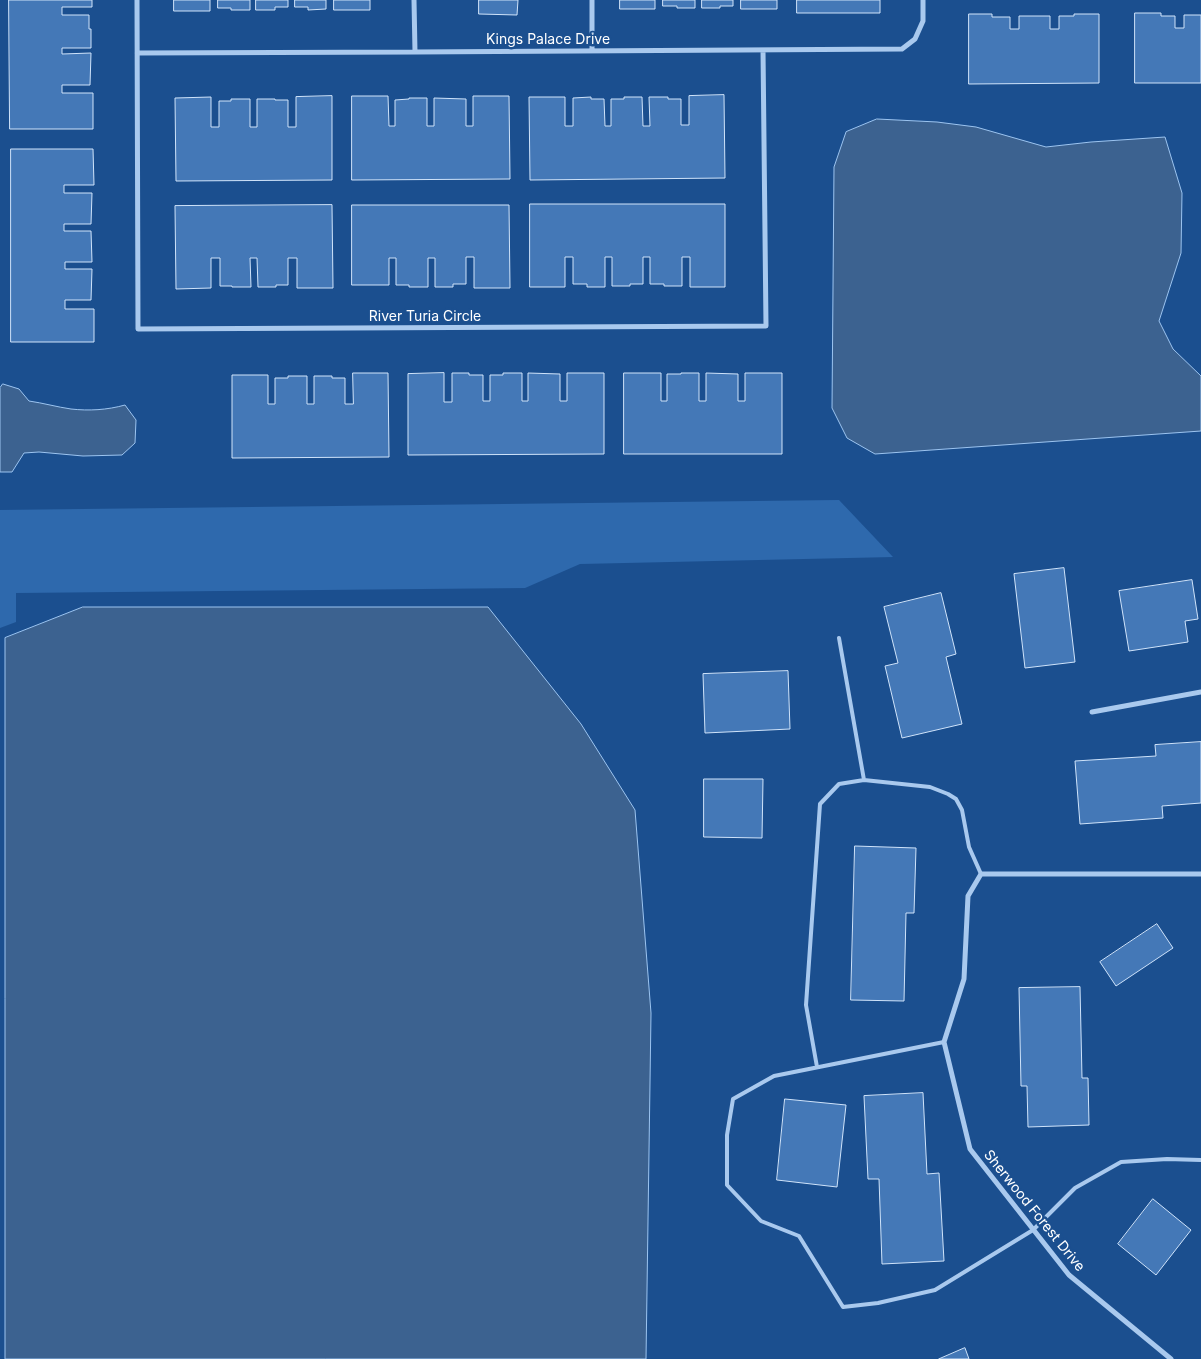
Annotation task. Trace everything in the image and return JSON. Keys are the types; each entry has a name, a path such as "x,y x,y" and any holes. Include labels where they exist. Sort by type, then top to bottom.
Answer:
{"street":[{"name":"River Turia Circle","path":"137,0 138,329 766,326 764,50"},
{"path":"414,0 415,52"},
{"path":"592,0 592,51"},
{"name":"Kings Palace Drive","path":"137,53 902,49 915,39 923,21 923,0"},
{"path":"1092,712 1201,692"},
{"path":"944,1042 964,979 968,896 981,874 1201,874"},
{"name":"Sherwood Forest Drive","path":"944,1042 970,1149 1069,1275 1171,1359"}],"lane":[{"path":"838,638 864,780"},
{"path":"817,1067 806,1004 820,804 839,784 864,780 930,787 948,794 956,799 962,810 968,847 981,874"},
{"path":"944,1042 774,1076 733,1099 727,1135 726,1185 761,1221 799,1236 843,1307 878,1303 935,1290 1033,1230 1075,1188 1121,1162 1168,1159 1201,1160"}],"shaded area":[{"path":"877,119 937,122 976,127 1046,147 1165,137 1182,193 1181,253 1159,321 1173,349 1201,376 1201,431 875,454 847,438 832,408 834,167 846,132"},
{"path":"3,384 19,389 29,401 66,408 98,410 125,405 136,420 135,443 122,455 83,456 39,452 24,453 12,472 0,472 0,388"},
{"path":"839,500 893,557 580,564 525,588 16,593 16,622 0,628 0,510"},
{"path":"83,607 488,607 581,724 635,810 651,1013 646,1359 5,1359 5,638"}],"building":[{"path":"9,0 92,0 92,7 62,7 62,15 89,15 91,48 62,48 62,54 91,53 90,85 62,85 62,93 93,93 93,129 10,129"},
{"path":"174,0 210,0 210,11 174,11"},
{"path":"218,0 250,0 250,10 218,8"},
{"path":"256,0 288,0 288,7 275,7 275,10 256,10"},
{"path":"295,0 326,0 326,9 308,10 308,7 295,7"},
{"path":"334,0 370,0 370,10 334,10"},
{"path":"479,0 518,0 517,15 479,14"},
{"path":"620,0 655,0 655,9 620,9"},
{"path":"663,0 695,0 695,8 663,6"},
{"path":"702,0 733,0 733,6 702,8"},
{"path":"741,0 777,0 777,9 741,9"},
{"path":"797,0 880,0 880,13 797,13"},
{"path":"1135,13 1161,13 1161,16 1175,16 1175,28 1184,28 1184,15 1201,15 1201,83 1135,83"},
{"path":"969,14 992,14 992,17 1010,17 1010,29 1019,29 1019,16 1050,16 1050,29 1059,29 1059,16 1099,14 1099,83 969,84"},
{"path":"724,95 725,178 530,180 529,97 565,97 565,126 573,126 573,98 591,97 591,99 604,99 605,126 611,126 611,99 642,97 643,126 650,126 649,97 681,99 681,125 689,125 689,96"},
{"path":"332,96 332,180 176,181 175,98 211,97 211,127 219,127 219,101 250,99 250,127 257,127 257,99 288,100 288,127 296,127 296,97"},
{"path":"352,96 388,96 389,126 395,126 395,100 427,98 427,126 434,126 434,98 466,99 466,126 473,126 473,96 509,96 510,179 352,180"},
{"path":"11,149 93,149 94,185 64,185 64,193 92,193 91,224 64,224 64,231 91,231 92,262 65,262 65,269 92,269 91,300 65,300 65,309 94,309 94,342 11,342"},
{"path":"530,204 725,204 725,287 690,287 690,257 682,257 682,286 650,284 650,257 643,257 643,284 612,286 612,257 605,257 605,287 587,287 587,284 573,284 573,257 565,257 565,287 530,287"},
{"path":"332,205 333,288 297,288 297,258 288,258 288,285 258,287 257,258 250,258 251,287 220,286 220,258 211,258 211,288 176,289 175,206"},
{"path":"352,205 509,205 510,288 474,288 474,257 466,257 466,284 453,284 453,287 435,287 435,258 428,258 428,287 396,285 396,258 389,258 389,285 352,285"},
{"path":"353,373 388,373 389,457 232,458 232,375 268,375 268,404 275,404 275,378 307,376 307,404 314,404 314,376 345,378 345,404 353,404"},
{"path":"444,373 444,402 452,402 452,373 483,375 483,401 490,401 490,375 522,373 522,401 528,401 528,373 560,374 560,401 567,401 567,373 604,373 604,454 408,455 408,374"},
{"path":"624,373 661,373 661,401 667,401 667,374 699,373 699,401 706,401 706,373 738,374 738,401 745,401 745,373 782,373 782,454 624,454"},
{"path":"1064,568 1075,662 1025,668 1014,574"},
{"path":"1192,580 1198,619 1185,621 1188,642 1129,651 1119,591"},
{"path":"941,593 956,654 946,657 962,724 902,738 885,666 898,663 884,607"},
{"path":"788,671 790,729 705,733 703,674"},
{"path":"1201,742 1201,803 1162,806 1163,818 1080,824 1075,761 1156,756 1155,745"},
{"path":"704,779 763,779 762,838 704,837"},
{"path":"855,846 916,848 914,913 906,913 904,1001 851,1000"},
{"path":"1157,924 1173,948 1116,986 1100,962"},
{"path":"1080,987 1082,1078 1088,1078 1089,1125 1028,1127 1027,1086 1021,1086 1019,988"},
{"path":"923,1093 927,1174 939,1173 944,1261 882,1264 879,1179 868,1179 864,1096"},
{"path":"785,1099 846,1105 837,1187 777,1180"},
{"path":"1153,1199 1191,1230 1156,1275 1118,1244"},
{"path":"965,1348 969,1359 939,1359"}]}
